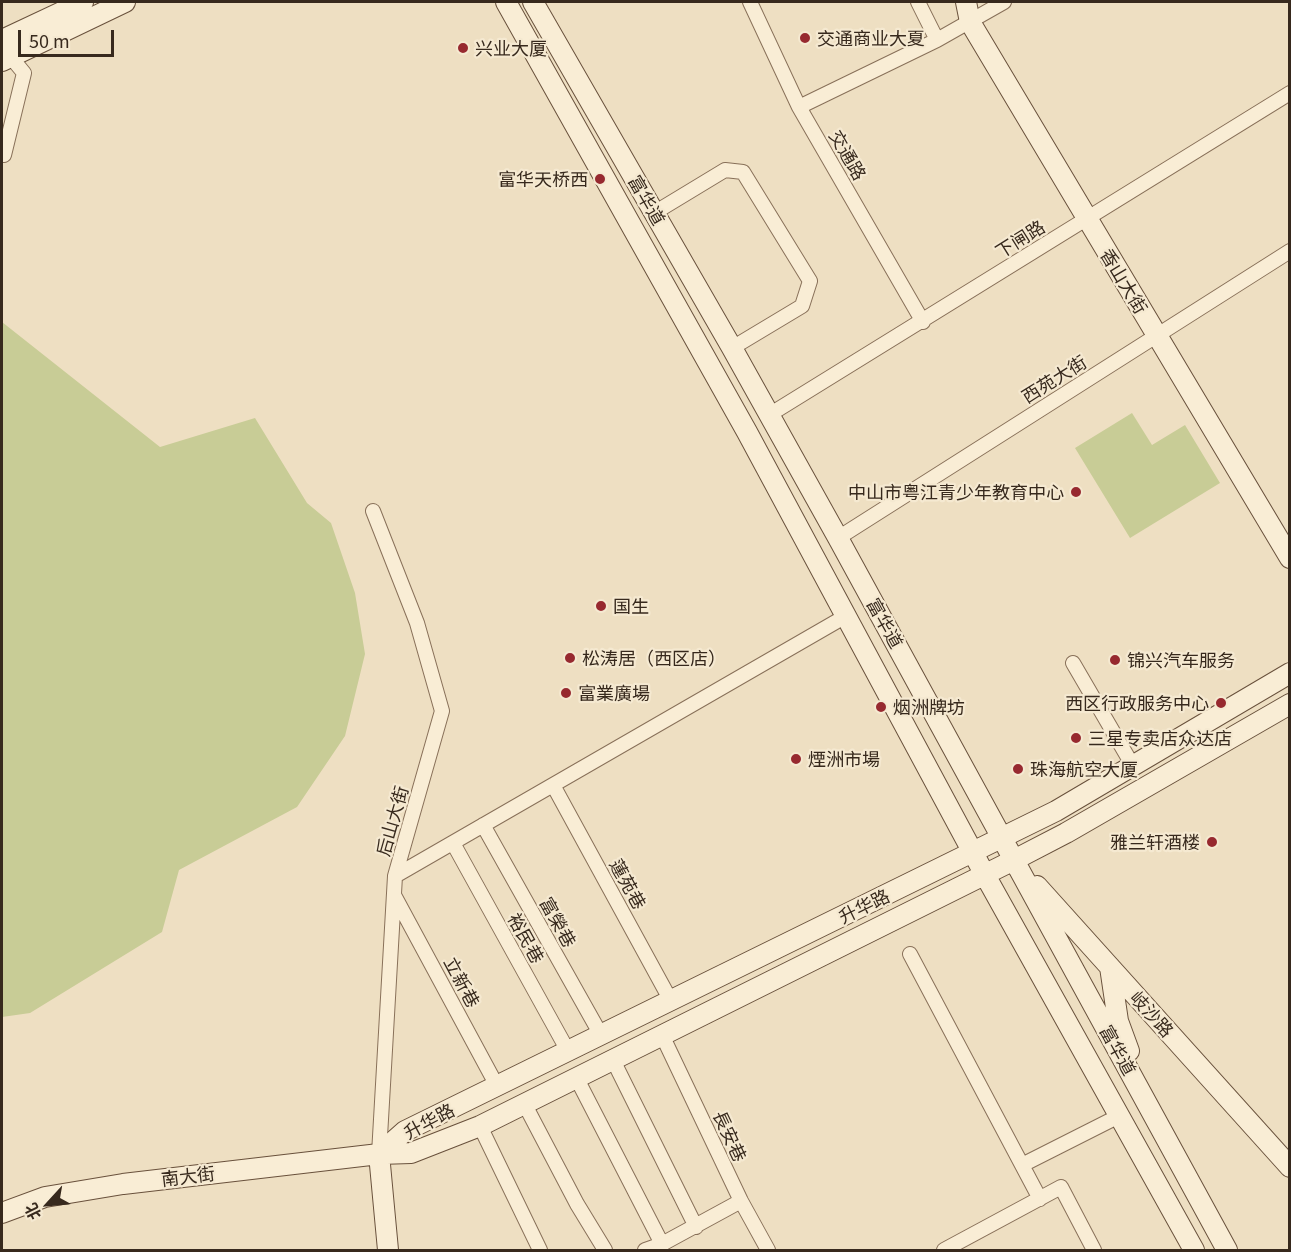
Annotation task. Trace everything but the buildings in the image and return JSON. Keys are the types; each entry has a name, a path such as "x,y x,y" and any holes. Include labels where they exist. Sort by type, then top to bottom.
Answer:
{"main road":[{"path":"4,52 82,2"},
{"path":"4,52 125,2"},
{"name":"富华道","path":"506,2 747,432 985,875 1194,1251"},
{"name":"富华道","path":"533,2 732,348 838,538 1227,1251"},
{"name":"香山大街","path":"966,2 970,22 1290,558"},
{"name":"升华路","path":"379,1154 405,1131 1056,811 1290,673"},
{"name":"升华路","path":"379,1154 411,1153 480,1126 612,1058 1014,860 1290,704"},
{"name":"岐沙路","path":"1014,860 1290,1167"},
{"path":"1110,967 1118,1021 1149,1107"},
{"path":"1076,1038 1104,1024"},
{"path":"379,1154 388,1251"},
{"name":"南大街","path":"2,1213 45,1197 123,1184 379,1154"}],"street":[{"name":"交通路","path":"750,2 800,107 923,322"},
{"path":"918,2 937,40"},
{"path":"800,107 937,40 1004,2"},
{"path":"3,155 24,73 4,52"},
{"name":"下闸路","path":"769,415 923,322 1290,93"},
{"path":"654,213 725,170 743,172 810,281 802,306 732,348"},
{"name":"西苑大街","path":"838,538 1290,251"},
{"name":"后山大街","path":"373,511 417,623 442,711 395,876 379,1154"},
{"path":"395,876 846,616"},
{"path":"1073,663 1133,766"},
{"name":"蓮苑巷","path":"553,785 671,1000"},
{"name":"富榮巷","path":"483,825 601,1035"},
{"name":"裕民巷","path":"453,843 568,1051"},
{"name":"立新巷","path":"394,895 497,1086"},
{"path":"910,954 1040,1199"},
{"name":"長安巷","path":"662,1035 741,1201 768,1251"},
{"path":"612,1058 696,1227"},
{"path":"576,1077 662,1244"},
{"path":"524,1103 605,1251"},
{"path":"1022,1165 1119,1116"},
{"path":"480,1126 540,1251"},
{"path":"944,1251 1061,1187 1094,1251"},
{"path":"645,1251 696,1227 741,1201"}],"green space":[{"path":"2,322 160,447 255,418 307,503 331,523 355,593 365,654 345,736 297,807 179,870 162,932 30,1013 2,1017"},
{"path":"1132,413 1152,445 1185,425 1220,483 1130,538 1075,448"}],"place":[{"name":"交通商业大夏","path":"805,38"},
{"name":"兴业大厦","path":"463,48"},
{"name":"富华天桥西","path":"600,179"},
{"name":"中山市粤江青少年教育中心","path":"1076,492"},
{"name":"国生","path":"601,606"},
{"name":"松涛居（西区店）","path":"570,658"},
{"name":"锦兴汽车服务","path":"1115,660"},
{"name":"富業廣場","path":"566,693"},
{"name":"西区行政服务中心","path":"1221,703"},
{"name":"烟洲牌坊","path":"881,707"},
{"name":"三星专卖店众达店","path":"1076,738"},
{"name":"煙洲市場","path":"796,759"},
{"name":"珠海航空大厦","path":"1018,769"},
{"name":"雅兰轩酒楼","path":"1212,842"}]}
